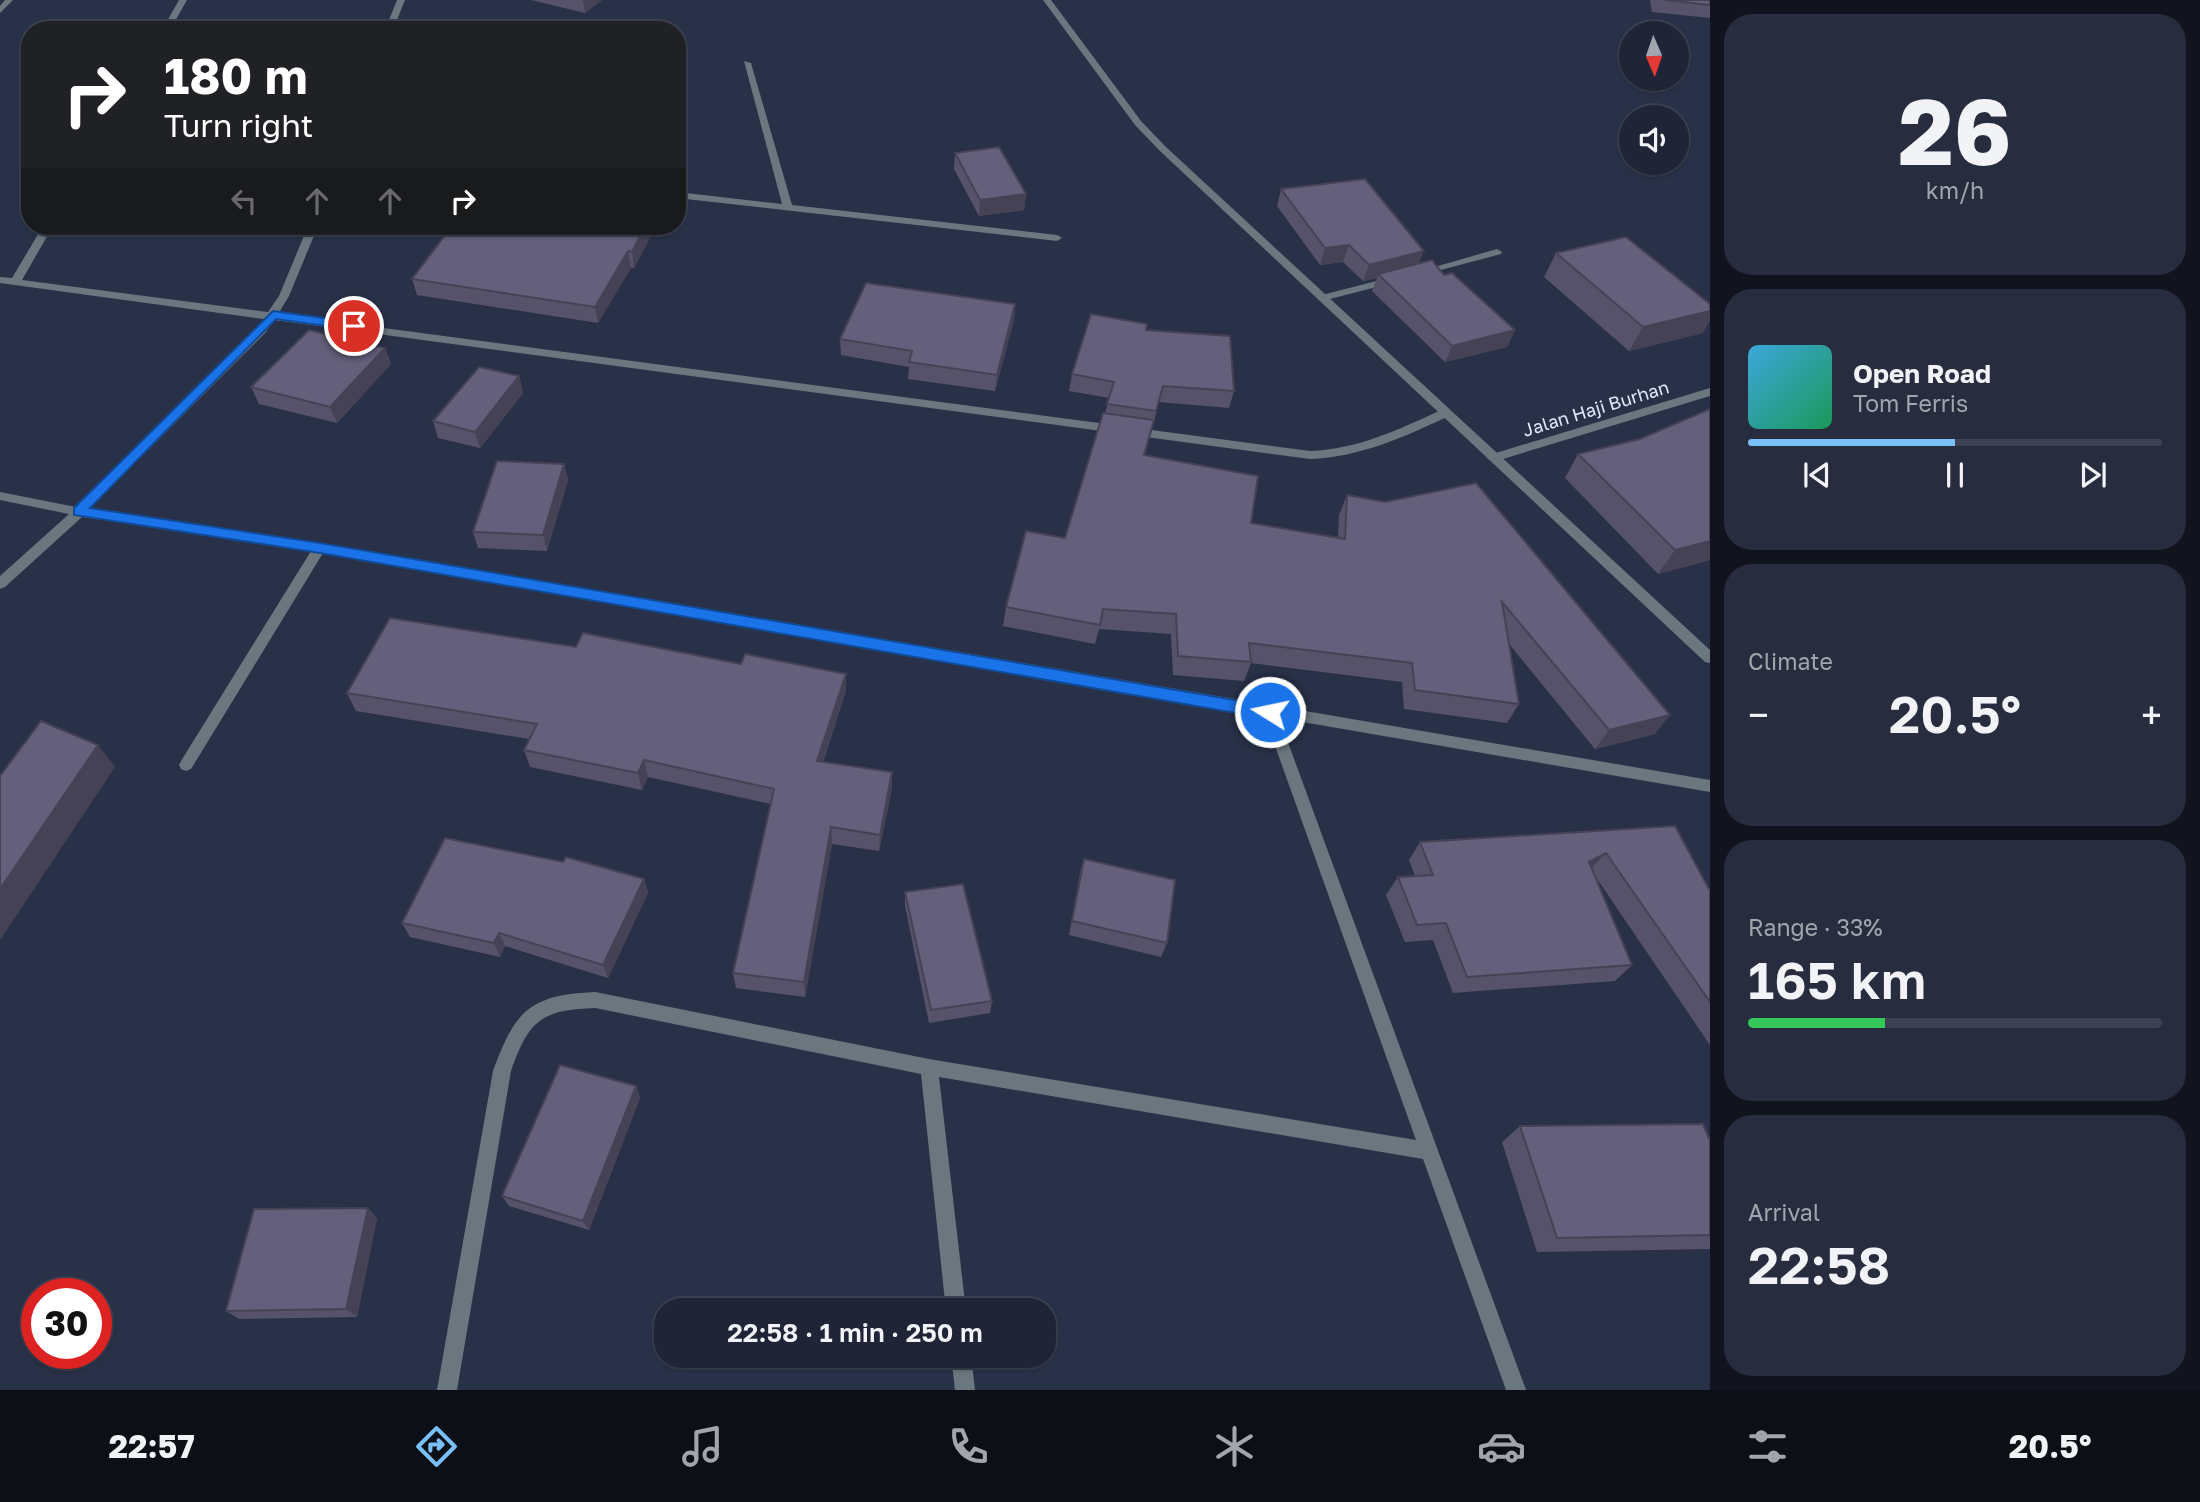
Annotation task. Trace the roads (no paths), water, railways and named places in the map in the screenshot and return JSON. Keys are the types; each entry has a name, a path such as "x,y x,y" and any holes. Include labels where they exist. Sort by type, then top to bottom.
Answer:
{"street":[{"path":"0,11 9,0"},
{"path":"171,21 183,0"},
{"path":"393,21 401,0"},
{"path":"1047,0 1138,123 1493,458 1710,658"},
{"path":"747,63 788,207"},
{"path":"686,196 1057,238"},
{"path":"15,282 43,235"},
{"path":"0,584 79,512 261,331 284,296 309,235"},
{"path":"1416,273 1497,252"},
{"path":"1322,298 1403,277"},
{"path":"0,280 1310,455 1334,455 1363,447 1445,413"},
{"name":"Jalan Haji Burhan","path":"1493,458 1710,392"},
{"path":"0,496 79,512 320,548 1710,786"},
{"path":"187,765 320,548"},
{"path":"1270,712 1427,1151 1516,1390"},
{"path":"447,1390 502,1071 514,1036 531,1015 562,1000 595,1000 929,1067 1427,1151"},
{"path":"929,1067 955,1298"},
{"path":"962,1368 965,1390"}]}
